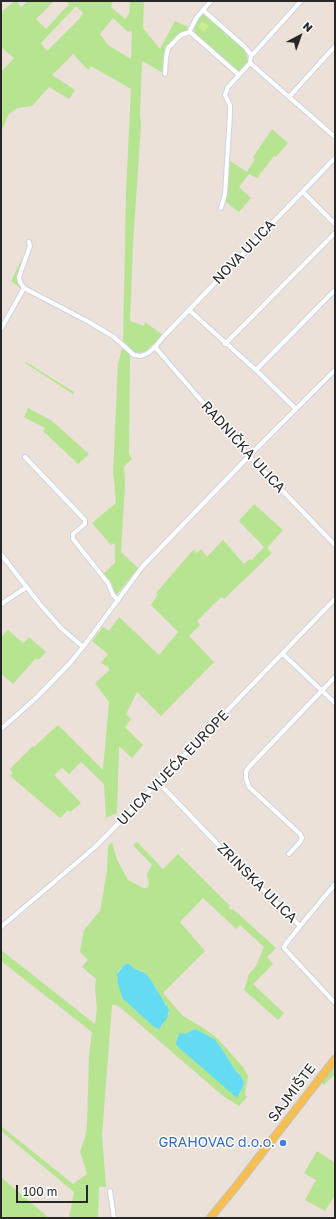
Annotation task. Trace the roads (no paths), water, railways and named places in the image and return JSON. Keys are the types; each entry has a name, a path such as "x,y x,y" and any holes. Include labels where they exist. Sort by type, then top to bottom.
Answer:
{"main road":[{"name":"SAJMIŠTE","path":"210,1218 335,1059"}],"street":[{"path":"190,32 197,17 211,1"},
{"path":"221,208 225,194 230,114 230,105 225,95 228,87 250,63 251,55 301,1"},
{"path":"203,10 251,55"},
{"path":"165,74 168,48 181,35 190,32"},
{"path":"190,32 239,75"},
{"path":"289,97 335,46"},
{"path":"250,63 335,137"},
{"name":"NOVA ULICA","path":"155,347 335,158"},
{"path":"302,192 335,224"},
{"path":"225,344 335,233"},
{"path":"29,242 30,246 19,276 23,290 89,322 114,337 134,355 141,356 148,353 155,347"},
{"path":"1,328 23,290"},
{"path":"256,370 335,290"},
{"path":"189,310 225,344 256,370 296,410"},
{"name":"RADNIČKA ULICA","path":"155,347 249,456 335,545"},
{"path":"1,729 53,681 83,647 143,566 249,456 335,370"},
{"path":"25,457 83,518 85,524 73,534 73,539 108,583 113,594 118,600"},
{"path":"1,554 26,587 61,628 83,647"},
{"path":"1,604 26,587"},
{"name":"ULICA VIJEĆA EUROPE","path":"1,927 94,848 159,783 335,599"},
{"path":"282,654 335,703"},
{"path":"289,854 300,842 302,838 300,834 249,786 246,778 246,772 248,768 335,677"},
{"name":"ZRINSKA ULICA","path":"159,783 227,854 300,926 284,948 335,1003"},
{"path":"300,926 335,884"},
{"path":"110,1191 114,1218"}],"water":[{"path":"128,963 135,969 145,973 169,1010 167,1018 159,1029 154,1027 123,999 118,985 117,974 124,965"},
{"path":"195,1029 215,1040 235,1070 241,1076 244,1083 237,1098 177,1046 176,1042 179,1033 185,1034"}],"place":[{"name":"GRAHOVAC d.o.o.","path":"283,1143"}]}
